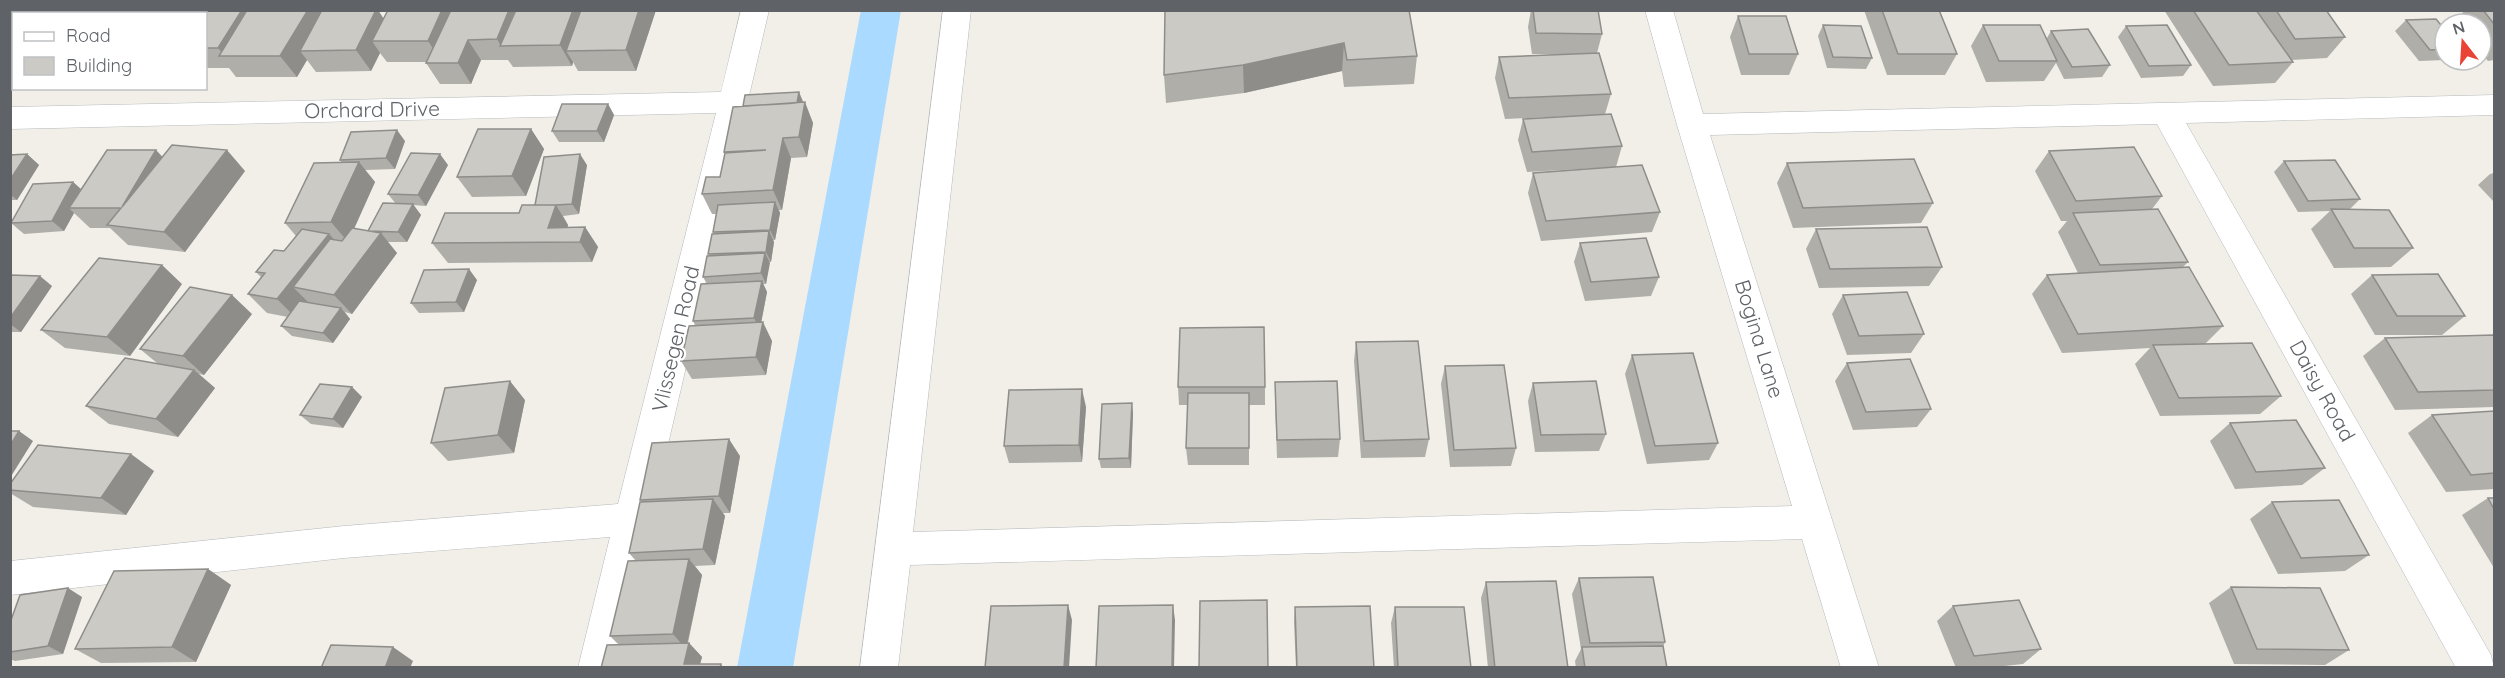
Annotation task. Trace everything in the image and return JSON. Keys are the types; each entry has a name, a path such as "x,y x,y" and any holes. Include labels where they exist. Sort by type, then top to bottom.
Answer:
{"street":[{"name":"Vlissegen Road","path":"597,668 755,10"},
{"path":"879,668 957,10"},
{"name":"Bogina Lane","path":"1659,10 1692,126 1860,668"},
{"name":"Orchard Drive","path":"10,118 733,102"},
{"path":"1692,126 2494,105"},
{"name":"Daisy Road","path":"2167,115 2477,668"},
{"path":"10,578 344,542 633,519"},
{"path":"893,549 1815,522"}],"building":[{"path":"124,10 178,10 177,12 123,12"},
{"path":"191,10 242,10 218,48 207,48 207,12 190,12"},
{"path":"247,10 308,10 280,56 219,56"},
{"path":"322,10 376,10 356,50 300,51"},
{"path":"388,10 442,10 428,41 372,41"},
{"path":"451,10 509,10 497,39 468,40 458,63 426,63"},
{"path":"516,10 573,10 560,45 500,46"},
{"path":"581,10 639,10 626,50 566,51"},
{"path":"1165,10 1409,10 1417,56 1347,60 1344,43 1243,65 1164,75"},
{"path":"1533,10 1598,10 1602,34 1536,33"},
{"path":"1882,10 1939,10 1957,54 1898,54"},
{"path":"2193,10 2256,10 2293,62 2229,65"},
{"path":"2276,10 2326,10 2345,37 2295,39"},
{"path":"2483,10 2494,10 2494,24 2493,12"},
{"path":"1738,16 1786,16 1798,54 1749,54"},
{"path":"10,18 12,18 12,58 10,58"},
{"path":"2433,19 2433,50 2430,50 2406,20"},
{"path":"1823,25 1861,26 1872,58 1833,57"},
{"path":"1983,25 2040,25 2057,61 1999,61"},
{"path":"2167,25 2191,65 2149,66 2126,26"},
{"path":"2088,29 2110,65 2072,67 2051,31"},
{"path":"1599,53 1611,94 1509,98 1499,57"},
{"path":"799,92 797,103 743,106 745,95"},
{"path":"805,102 799,137 783,138 773,190 702,194 706,177 720,177 725,153 766,150 724,152 733,107"},
{"path":"562,104 608,104 597,131 552,131"},
{"path":"1611,114 1622,146 1532,152 1523,119"},
{"path":"478,129 531,129 512,176 457,177"},
{"path":"397,130 386,158 340,160 351,132"},
{"path":"172,145 227,150 164,232 107,225 121,208 69,208 107,150 156,150 122,207"},
{"path":"2134,147 2162,196 2076,201 2049,151"},
{"path":"411,153 440,154 418,195 388,194"},
{"path":"27,154 10,180 10,155"},
{"path":"580,154 572,204 535,205 544,157"},
{"path":"1914,159 1933,203 1803,208 1787,163"},
{"path":"2335,160 2360,199 2308,201 2284,161"},
{"path":"359,162 331,222 285,223 314,163"},
{"path":"1642,165 1660,212 1546,221 1533,173"},
{"path":"73,182 52,221 11,223 33,184"},
{"path":"775,202 770,230 713,232 718,205"},
{"path":"383,203 413,204 398,232 368,231"},
{"path":"522,205 556,205 548,228 585,227 580,242 432,243 445,213 519,213"},
{"path":"2158,209 2188,262 2100,265 2073,213"},
{"path":"2331,209 2389,210 2413,248 2354,248"},
{"path":"1927,227 1942,267 1830,269 1816,229"},
{"path":"352,228 381,233 334,295 293,287 330,239 342,241"},
{"path":"302,229 329,234 277,299 248,294 265,273 256,272 274,250 284,251"},
{"path":"769,231 766,252 708,254 712,234"},
{"path":"1646,238 1659,277 1591,282 1580,243"},
{"path":"765,253 761,273 703,277 707,256"},
{"path":"99,258 162,265 107,337 41,330"},
{"path":"2189,267 2223,326 2078,334 2047,275"},
{"path":"469,269 456,302 411,303 424,270"},
{"path":"2438,274 2465,316 2397,316 2372,275"},
{"path":"10,275 40,276 10,318"},
{"path":"762,281 754,318 693,321 701,284"},
{"path":"190,287 232,295 183,356 140,349"},
{"path":"1907,292 1924,334 1859,336 1843,295"},
{"path":"299,301 341,308 323,333 281,326"},
{"path":"763,322 756,357 681,361 689,326"},
{"path":"1264,327 1265,387 1178,387 1180,328"},
{"path":"2494,335 2494,390 2418,392 2385,338"},
{"path":"1418,341 1429,439 1364,441 1356,342"},
{"path":"2252,343 2281,396 2179,398 2153,345"},
{"path":"1693,353 1718,443 1655,446 1632,355"},
{"path":"125,358 194,370 156,419 86,406"},
{"path":"1910,359 1931,409 1866,412 1847,363"},
{"path":"1504,365 1516,448 1454,450 1445,366"},
{"path":"510,381 498,435 431,443 445,388"},
{"path":"1337,381 1340,439 1277,440 1275,382"},
{"path":"1596,381 1606,434 1541,435 1533,383"},
{"path":"320,384 352,387 333,419 300,415"},
{"path":"1082,389 1079,445 1004,446 1009,390"},
{"path":"1188,393 1249,393 1249,448 1186,448"},
{"path":"1132,403 1129,458 1099,459 1102,404"},
{"path":"2494,411 2494,473 2471,475 2432,415"},
{"path":"2296,420 2325,468 2256,472 2230,423"},
{"path":"10,431 19,431 10,446"},
{"path":"729,439 719,496 640,500 652,443"},
{"path":"38,445 131,454 101,498 10,490 10,484"},
{"path":"2488,498 2494,498 2494,509"},
{"path":"713,499 703,549 629,553 640,502"},
{"path":"2339,500 2369,555 2301,558 2272,502"},
{"path":"689,559 673,634 610,636 628,561"},
{"path":"208,569 172,647 75,649 114,571"},
{"path":"1653,577 1665,642 1590,643 1579,578"},
{"path":"1556,581 1568,668 1495,668 1486,582"},
{"path":"2231,587 2320,588 2349,650 2257,649"},
{"path":"68,588 48,646 10,652 10,623 20,595"},
{"path":"1267,600 1268,668 1199,668 1200,601"},
{"path":"2019,600 2041,649 1974,656 1953,606"},
{"path":"1068,605 1064,668 985,668 991,606"},
{"path":"1173,605 1172,668 1096,668 1099,606"},
{"path":"1370,606 1374,668 1297,668 1295,607"},
{"path":"1395,607 1464,607 1471,668 1398,668"},
{"path":"689,643 684,664 721,664 720,668 601,668 607,645"},
{"path":"331,645 393,647 385,668 321,668"},
{"path":"1663,646 1667,668 1585,668 1582,647"}],"waterway":[{"path":"765,668 881,10"}]}
